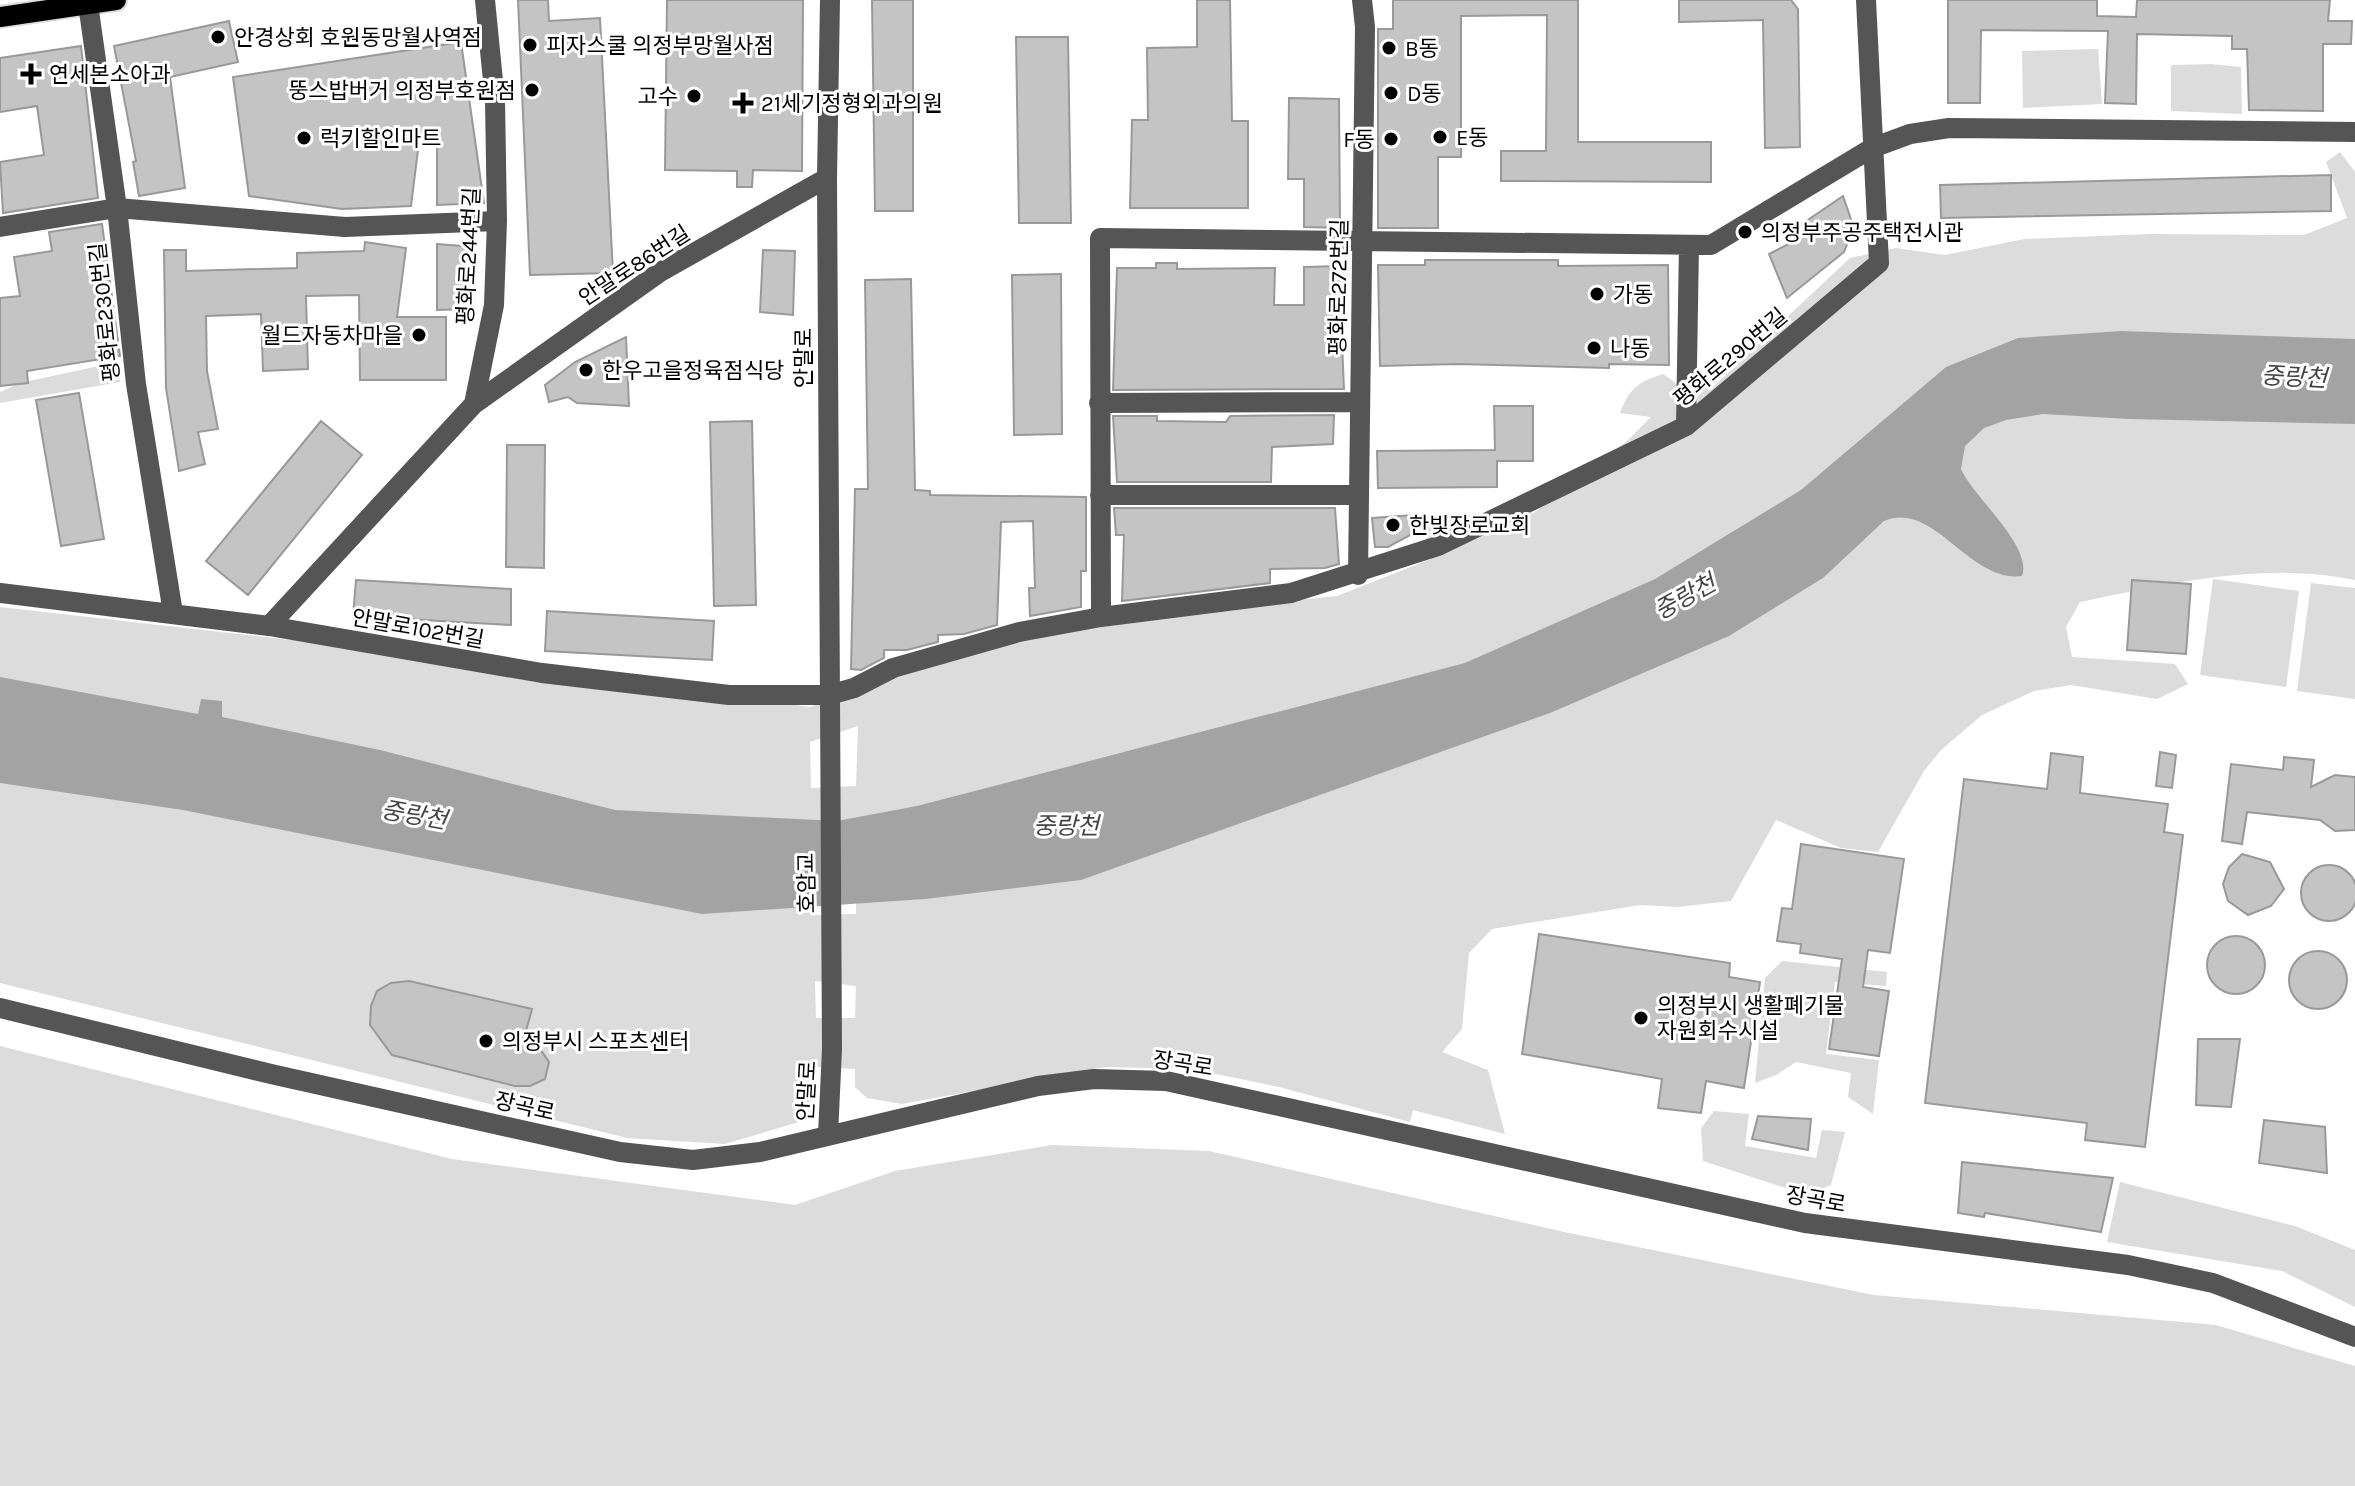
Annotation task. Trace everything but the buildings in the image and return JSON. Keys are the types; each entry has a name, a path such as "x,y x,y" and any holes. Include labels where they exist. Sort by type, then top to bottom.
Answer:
{"main road":[{"path":"0,17 116,0"}],"street":[{"name":"평화로244번길","path":"474,404 494,305 497,221 495,101 485,0"},
{"name":"안말로","path":"829,716 827,178 830,0"},
{"name":"평화로272번길","path":"1358,575 1365,27 1362,0"},
{"name":"평화로290번길","path":"1101,617 1291,593 1358,575 1438,546 1686,426 1879,263 1866,0"},
{"name":"평화로230번길","path":"88,4 117,208 136,384 173,613"},
{"path":"1101,617 1100,238 1711,245 1872,148 1910,134 1949,128 2355,132"},
{"name":"안말로86번길","path":"474,404 660,272 827,178"},
{"path":"0,227 117,208 345,227 497,221"},
{"path":"1686,426 1689,245"},
{"path":"1099,403 1360,402"},
{"path":"269,626 474,404"},
{"path":"1100,495 1359,495"},
{"name":"안말로102번길","path":"0,593 269,626 558,675 729,695 829,695 854,688 893,668 986,640 1101,617"},
{"name":"호암교","path":"829,716 832,1049"},
{"name":"장곡로","path":"0,1008 286,1077 620,1152 693,1160 760,1152 1038,1086 1094,1079 1166,1081 1805,1223 2128,1265 2213,1283 2355,1337"},
{"name":"안말로","path":"828,1135 832,1049"}],"shaded area":[{"path":"2098,49 2102,104 2023,108 2022,51"},
{"path":"2171,65 2241,67 2242,114 2171,111"},
{"path":"2340,152 2355,172 2355,580 2286,573 2251,574 2182,582 2080,602 2066,627 2072,657 2175,664 2188,684 2157,699 2071,685 2034,691 1982,715 1941,750 1924,771 1878,852 1841,848 1776,820 1731,901 1678,907 1640,905 1492,929 1469,953 1462,1029 1442,1052 1488,1070 1505,1134 1413,1110 1410,1122 1279,1087 1192,1069 1105,1067 902,1104 867,1098 855,1087 855,1069 816,1067 815,1094 799,1122 725,1144 627,1138 0,983 0,607 291,640 297,637 810,707 883,679 1022,639 1240,606 1337,596 1431,559 1420,518 1534,513 1628,440 1651,417 1620,413 1636,388 1663,374 1680,386 1713,387 1850,258 1896,248 1945,255 2024,239 2150,234 2304,235 2347,218 2326,162","holes":["858,726 856,786 811,788 810,742","856,838 856,914 814,915 812,844","815,981 856,986 855,1018 816,1018"]},
{"path":"117,362 120,382 0,403 0,392 20,383"},
{"path":"2213,579 2299,591 2286,687 2200,675"},
{"path":"2311,583 2355,588 2355,699 2297,691"},
{"path":"1782,961 1887,972 1886,986 1835,982 1826,1054 1879,1060 1873,1114 1848,1097 1851,1073 1796,1062 1776,1075 1755,1083 1765,978"},
{"path":"0,1046 452,1159 795,1205 895,1171 1052,1145 1209,1151 1569,1233 1874,1295 2216,1325 2355,1366 2355,1486 0,1486"},
{"path":"1714,1111 1749,1114 1745,1146 1816,1158 1822,1130 1845,1132 1831,1185 1807,1195 1703,1161 1701,1128"},
{"path":"2120,1182 2295,1226 2355,1250 2355,1307 2282,1271 2107,1242"}],"water":[{"name":"중랑천","path":"2121,331 2355,339 2355,424 2043,414 2006,420 1984,428 1965,446 1961,469 2011,536 2023,564 2022,576 2003,575 1985,567 1919,522 1902,518 1884,521 1823,578 1729,636 1550,713 1081,880 925,899 702,914 183,810 0,783 0,677 198,714 201,699 222,701 222,717 380,750 615,810 837,821 917,806 1465,663 1655,579 1801,490 1946,367 2018,338"}],"place":[{"name":"안경상회 호원동망월사역점","path":"218,37"},
{"name":"피자스쿨 의정부망월사점","path":"530,45"},
{"name":"B동","path":"1389,48"},
{"name":"연세본소아과","path":"31,74"},
{"name":"뚱스밥버거 의정부호원점","path":"532,90"},
{"name":"D동","path":"1391,93"},
{"name":"고수","path":"694,96"},
{"name":"21세기정형외과의원","path":"743,103"},
{"name":"E동","path":"1440,137"},
{"name":"럭키할인마트","path":"304,138"},
{"name":"F동","path":"1391,139"},
{"name":"의정부주공주택전시관","path":"1745,232"},
{"name":"가동","path":"1597,294"},
{"name":"월드자동차마을","path":"419,335"},
{"name":"나동","path":"1594,348"},
{"name":"한우고을정육점식당","path":"586,370"},
{"name":"한빛장로교회","path":"1393,525"},
{"name":"의정부시 생활폐기물 자원회수시설","path":"1641,1018"},
{"name":"의정부시 스포츠센터","path":"486,1041"}]}
